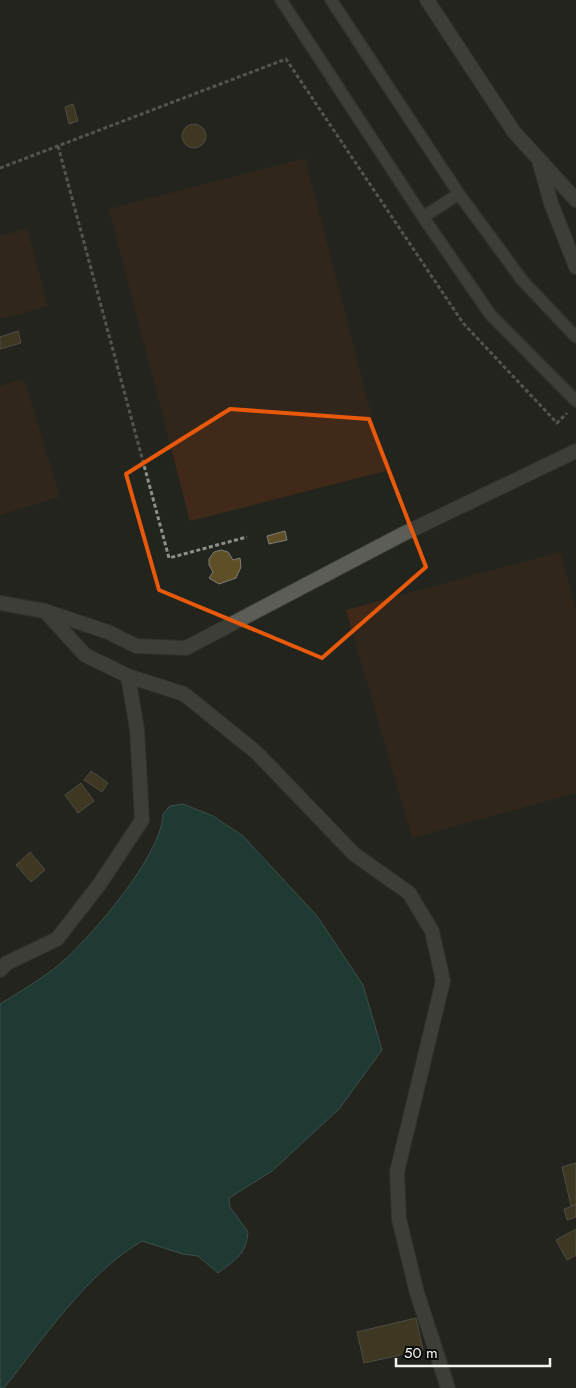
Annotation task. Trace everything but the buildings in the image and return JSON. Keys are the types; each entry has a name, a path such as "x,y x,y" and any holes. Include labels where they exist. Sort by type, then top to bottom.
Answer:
{"street":[{"path":"426,0 514,132 540,163 576,200"},
{"path":"540,163 551,203 576,267"},
{"path":"0,603 45,611 108,632 136,646 186,648 401,535 576,451"},
{"path":"45,611 85,655 128,676 184,694 256,752 354,854 409,893 432,931 443,981 397,1172 402,1228 417,1293 448,1388"},
{"path":"0,970 7,963 57,939 100,885 142,820 138,729 128,676"}],"lane":[{"path":"281,0 423,217 490,314 573,406"},
{"path":"331,0 459,194 522,280 576,337"},
{"path":"423,217 459,194"}],"path":[{"path":"0,168 286,59 463,323 557,424 573,406"},
{"path":"58,146 169,558 247,537"}],"highlighted area":[{"path":"230,409 369,419 426,567 322,658 159,590 126,474"}],"shaded area":[{"path":"305,158 386,471 190,521 109,209"},
{"path":"27,229 48,306 0,319 0,236"},
{"path":"24,379 60,497 0,515 0,386"},
{"path":"560,552 576,609 576,793 412,838 346,610"}],"water":[{"path":"183,804 213,816 243,836 317,916 363,985 382,1050 339,1109 272,1171 229,1198 230,1207 248,1232 245,1246 239,1256 218,1273 198,1256 183,1254 142,1241 122,1254 85,1288 4,1388 0,1388 0,1004 54,969 90,934 123,894 151,851 160,831 163,814 170,806"}]}
